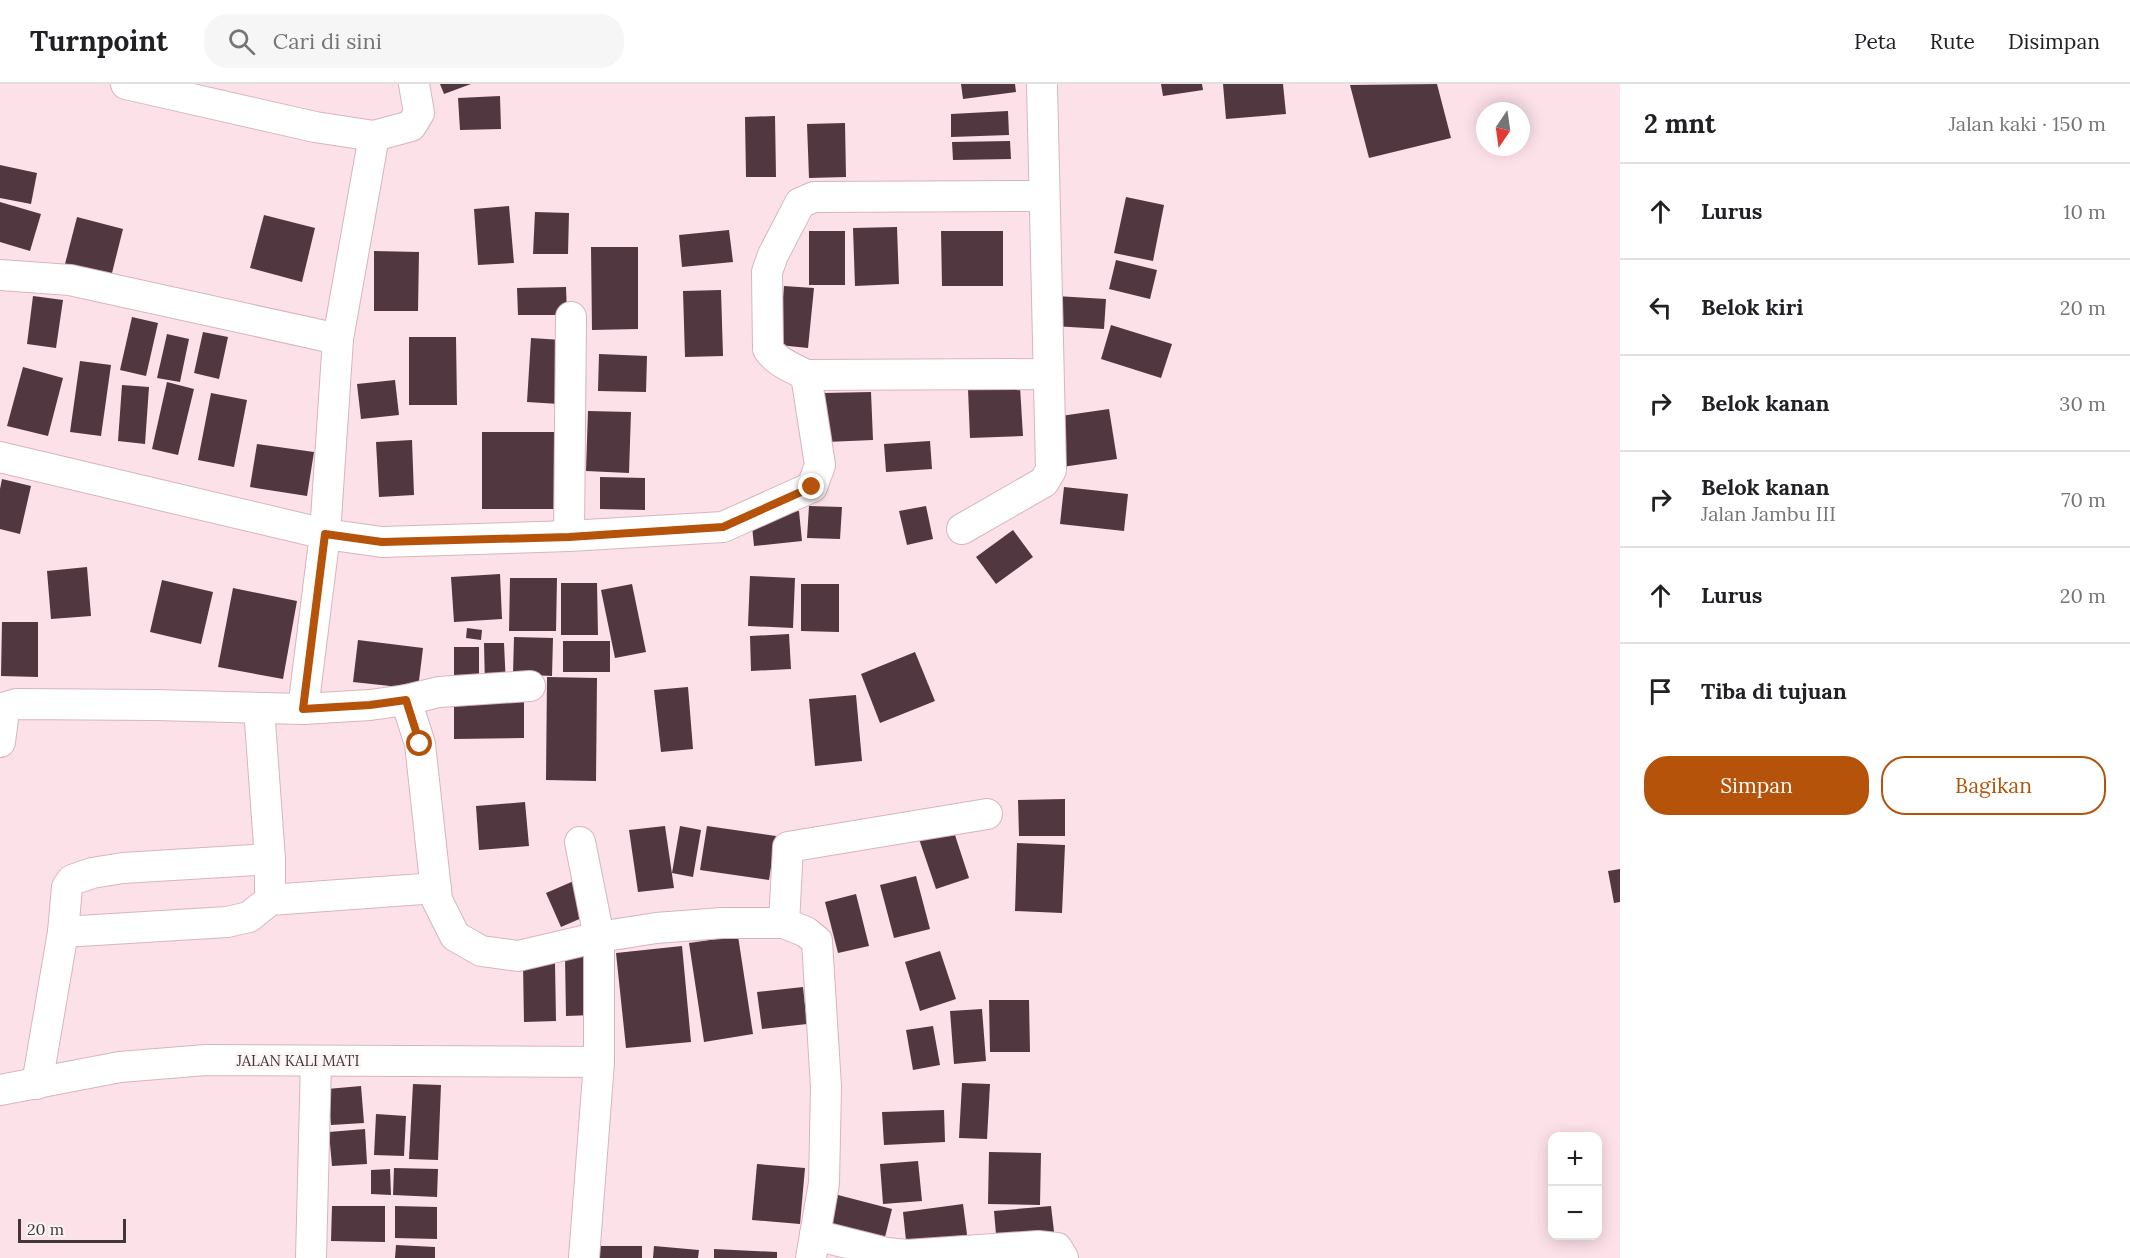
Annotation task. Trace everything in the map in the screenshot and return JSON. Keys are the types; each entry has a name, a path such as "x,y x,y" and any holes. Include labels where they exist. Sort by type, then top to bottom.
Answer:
{"street":[{"path":"126,84 315,127 375,136 411,126 419,113 414,84"},
{"path":"962,529 1044,482 1051,470 1042,84"},
{"path":"303,709 325,534 338,339 375,136"},
{"path":"1044,196 814,197 800,203 773,255 767,272 768,349 777,358 806,375 1048,374"},
{"path":"0,275 70,280 338,339"},
{"path":"569,537 571,317"},
{"path":"0,457 325,534 382,542 569,537 723,527 812,487 820,465 806,375"},
{"path":"0,742 4,711 6,707 16,704 303,709 370,705 439,692 530,686"},
{"path":"406,700 420,744 437,900 454,936 481,951 519,956 599,937 656,928 722,923 784,923 806,932 817,941 826,1087 824,1183 813,1246 907,1255 1038,1246 1057,1248 1063,1258"},
{"path":"259,708 270,859 270,900"},
{"path":"784,923 788,847 987,814"},
{"path":"580,842 599,937 599,1062 584,1258"},
{"path":"37,1084 63,932 66,887 72,880 92,873 123,868 270,859"},
{"path":"63,932 227,922 249,917 270,900 436,888"},
{"name":"JALAN KALI MATI","path":"0,1090 120,1067 206,1060 599,1062"},
{"path":"311,1258 316,1061"}],"building":[{"path":"440,84 471,84 444,94"},
{"path":"961,84 1015,84 1016,92 963,99"},
{"path":"1161,84 1202,84 1203,90 1163,96"},
{"path":"1223,84 1283,84 1286,114 1226,119"},
{"path":"1437,84 1451,138 1369,158 1350,85"},
{"path":"500,96 501,129 460,130 458,98"},
{"path":"1008,111 1009,135 951,137 951,114"},
{"path":"775,116 776,177 746,177 745,117"},
{"path":"845,123 846,177 809,178 807,124"},
{"path":"1010,141 1011,159 953,160 952,142"},
{"path":"0,165 37,173 31,204 0,198"},
{"path":"1126,197 1164,205 1153,261 1114,253"},
{"path":"0,202 41,214 30,251 0,242"},
{"path":"509,206 514,263 478,265 474,209"},
{"path":"535,212 569,213 568,254 533,254"},
{"path":"264,215 315,228 302,282 250,268"},
{"path":"77,217 123,229 111,277 65,264"},
{"path":"897,227 899,284 855,286 853,228"},
{"path":"729,230 733,262 682,267 679,235"},
{"path":"809,231 845,231 845,285 809,285"},
{"path":"941,231 1003,231 1003,286 942,286"},
{"path":"591,247 638,247 638,329 592,330"},
{"path":"374,251 419,252 418,311 374,311"},
{"path":"1116,260 1157,270 1150,299 1109,289"},
{"path":"784,286 814,288 808,348 779,345"},
{"path":"566,287 567,315 518,315 517,288"},
{"path":"721,290 723,356 685,357 683,291"},
{"path":"33,296 63,300 56,348 27,344"},
{"path":"1056,296 1106,299 1104,329 1053,326"},
{"path":"132,317 158,323 146,376 120,370"},
{"path":"1111,325 1172,344 1161,378 1101,359"},
{"path":"203,332 228,337 219,379 194,373"},
{"path":"167,334 189,339 180,382 157,378"},
{"path":"409,337 456,337 457,405 409,405"},
{"path":"531,338 562,340 559,404 527,402"},
{"path":"599,354 647,356 646,392 598,391"},
{"path":"80,361 111,365 101,436 70,432"},
{"path":"23,367 63,378 48,436 7,426"},
{"path":"395,380 399,415 361,419 357,384"},
{"path":"167,382 194,389 178,455 152,449"},
{"path":"122,385 149,387 145,444 118,441"},
{"path":"1020,387 1023,436 970,438 968,389"},
{"path":"871,392 873,440 826,442 824,393"},
{"path":"211,393 247,400 234,467 198,460"},
{"path":"1109,409 1117,459 1062,467 1054,417"},
{"path":"588,411 631,412 629,473 586,471"},
{"path":"482,432 554,432 554,509 482,509"},
{"path":"412,440 414,495 379,497 376,442"},
{"path":"930,441 932,469 886,472 884,444"},
{"path":"257,444 314,452 307,496 250,487"},
{"path":"600,477 645,478 645,510 600,509"},
{"path":"2,479 31,486 20,534 0,529"},
{"path":"1064,487 1128,494 1124,531 1060,524"},
{"path":"809,506 842,507 840,539 807,538"},
{"path":"926,506 933,539 907,545 899,511"},
{"path":"799,511 802,541 754,546 751,516"},
{"path":"1013,530 1033,557 996,584 976,557"},
{"path":"87,567 91,616 51,619 47,571"},
{"path":"500,574 502,619 454,622 451,577"},
{"path":"750,576 795,578 793,628 748,626"},
{"path":"510,578 557,578 556,631 509,631"},
{"path":"162,580 213,592 201,644 150,632"},
{"path":"561,583 597,583 598,635 561,635"},
{"path":"632,584 646,652 615,658 601,590"},
{"path":"801,584 839,584 839,632 801,631"},
{"path":"233,588 297,601 283,679 218,667"},
{"path":"2,622 38,622 38,677 1,676"},
{"path":"467,628 482,630 481,640 466,638"},
{"path":"789,634 791,669 751,671 750,636"},
{"path":"514,637 553,638 552,676 513,674"},
{"path":"358,640 423,648 418,689 353,682"},
{"path":"563,641 610,641 610,672 563,672"},
{"path":"484,643 504,643 506,686 485,686"},
{"path":"454,647 479,647 479,685 454,685"},
{"path":"915,652 935,701 880,723 861,674"},
{"path":"547,677 597,678 596,781 546,780"},
{"path":"688,687 693,749 661,752 654,690"},
{"path":"454,693 524,693 524,738 454,739"},
{"path":"856,695 862,761 815,766 809,699"},
{"path":"1065,799 1065,836 1019,836 1018,800"},
{"path":"525,802 529,846 479,850 476,806"},
{"path":"665,826 674,888 638,892 629,830"},
{"path":"680,826 701,830 693,877 672,873"},
{"path":"707,826 776,836 769,880 700,870"},
{"path":"953,829 969,878 936,889 919,839"},
{"path":"1017,843 1065,845 1062,913 1015,911"},
{"path":"1620,869 1620,902 1614,903 1608,871"},
{"path":"916,876 930,929 894,938 880,885"},
{"path":"576,880 591,914 561,927 546,893"},
{"path":"856,894 869,946 838,953 825,902"},
{"path":"738,936 753,1034 704,1042 689,943"},
{"path":"682,946 691,1042 626,1048 616,953"},
{"path":"940,951 956,999 920,1011 905,962"},
{"path":"565,957 591,957 593,1015 566,1016"},
{"path":"555,963 556,1021 524,1022 523,964"},
{"path":"803,987 807,1024 762,1029 757,992"},
{"path":"989,1000 1029,1000 1030,1052 990,1052"},
{"path":"982,1009 986,1061 954,1064 950,1011"},
{"path":"933,1026 940,1065 913,1070 906,1030"},
{"path":"962,1083 990,1084 987,1139 959,1138"},
{"path":"413,1084 441,1085 438,1160 409,1159"},
{"path":"361,1086 364,1123 331,1125 327,1089"},
{"path":"944,1110 945,1142 884,1145 882,1112"},
{"path":"376,1114 406,1116 404,1156 374,1155"},
{"path":"365,1129 367,1164 332,1166 329,1132"},
{"path":"989,1152 1041,1153 1040,1205 988,1204"},
{"path":"918,1161 922,1201 883,1204 880,1164"},
{"path":"757,1164 805,1168 800,1224 752,1220"},
{"path":"394,1168 438,1169 437,1197 393,1195"},
{"path":"390,1169 391,1195 371,1194 371,1170"},
{"path":"838,1195 892,1209 883,1245 829,1231"},
{"path":"963,1204 968,1242 907,1250 903,1212"},
{"path":"332,1206 385,1206 385,1242 331,1241"},
{"path":"395,1206 437,1207 437,1239 395,1238"},
{"path":"1051,1206 1055,1240 997,1246 994,1211"},
{"path":"396,1245 435,1247 435,1258 395,1258"},
{"path":"598,1246 642,1246 642,1258 598,1258"},
{"path":"654,1246 699,1250 698,1258 653,1258"},
{"path":"714,1249 777,1252 777,1258 714,1258"}],"route":[{"path":"420,744 406,700 370,705 303,709 325,534 382,542 569,537 723,527 812,487"}]}
